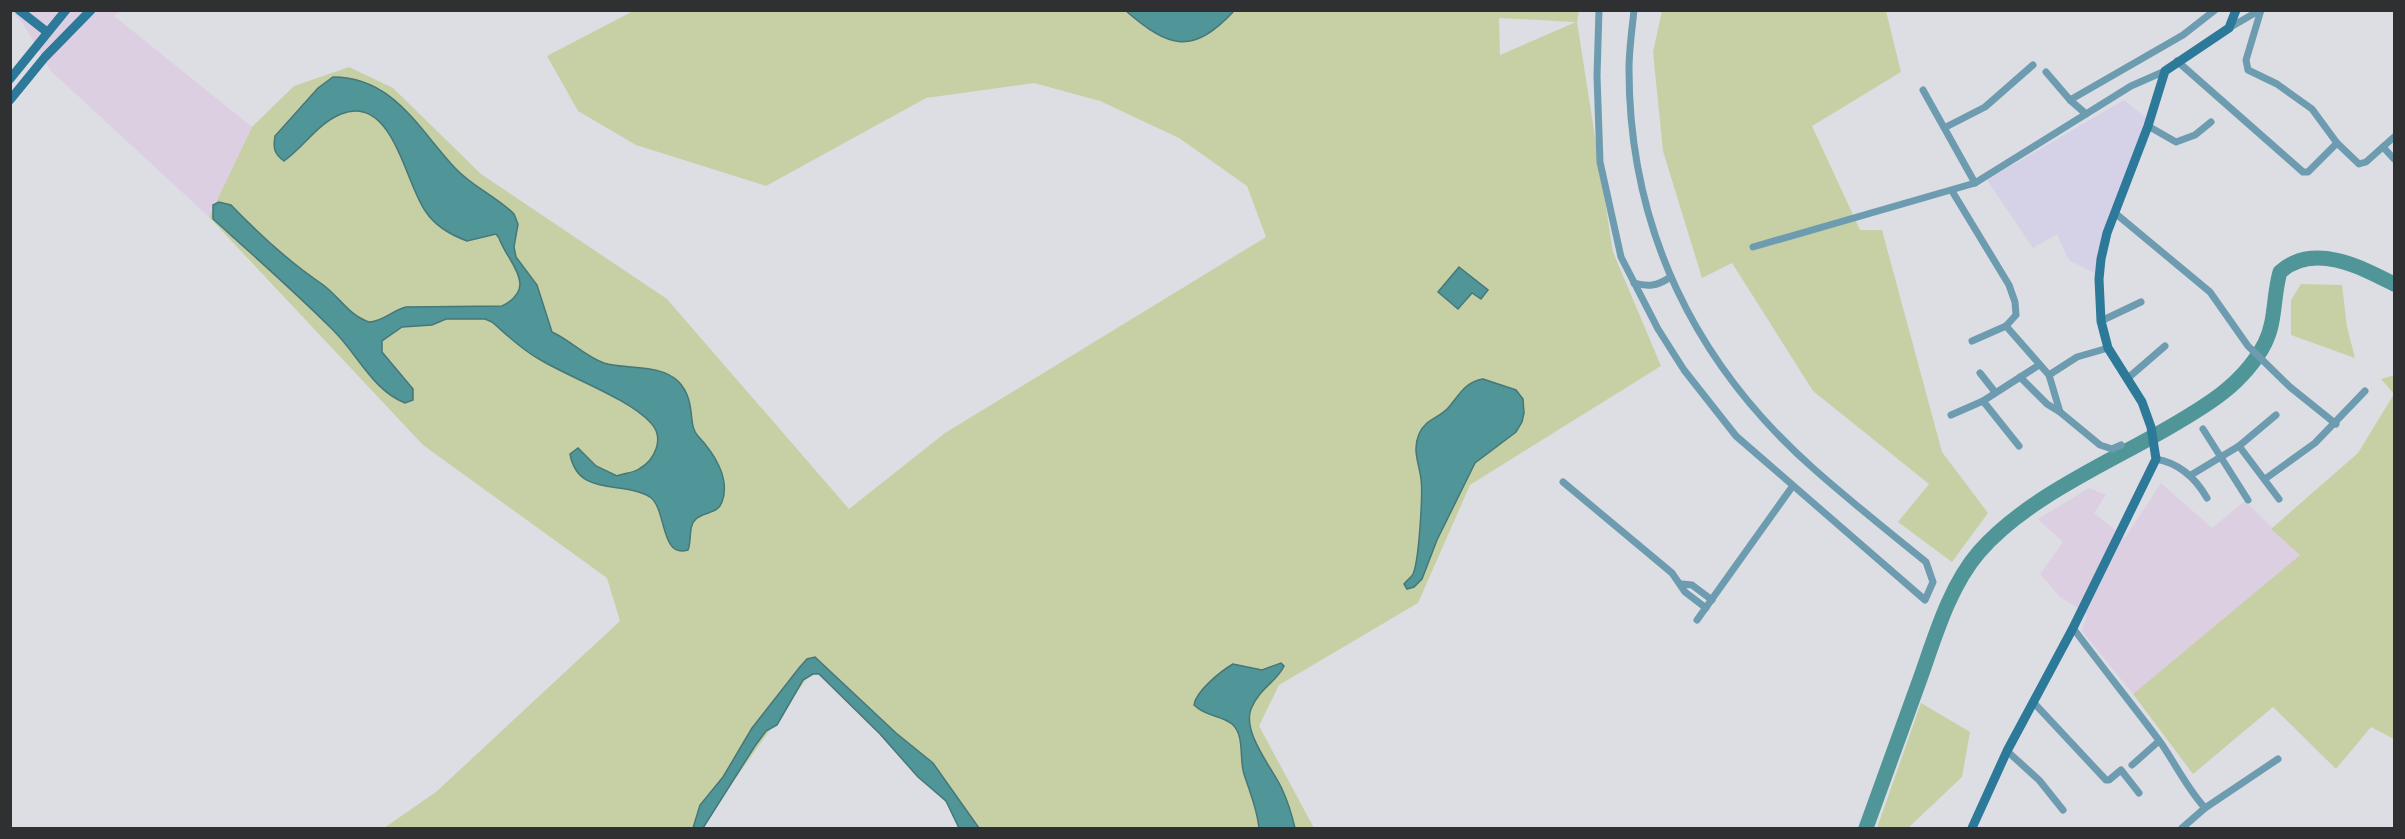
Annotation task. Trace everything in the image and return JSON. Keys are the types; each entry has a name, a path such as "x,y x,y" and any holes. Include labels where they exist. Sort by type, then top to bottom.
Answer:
{"street":[{"path":"19,10 47,32"},
{"path":"10,79 67,10"},
{"path":"62,39 69,22 67,10"},
{"path":"10,100 62,39 91,10"},
{"path":"1599,10 1597,76 1600,162 1616,237 1634,284 1684,370 1736,436 1792,488 1925,600 1933,582 1926,562 1812,468 1758,412 1707,347 1669,278 1649,215 1635,146 1628,69 1634,10"},
{"path":"2072,102 2183,35 2215,10"},
{"path":"1753,247 1952,191 2131,86 2165,71 2177,61 2261,10"},
{"path":"2261,10 2245,66 2252,73 2285,89 2312,109 2337,143 2361,164 2394,137"},
{"path":"2229,28 2235,13"},
{"path":"2177,61 2303,172 2308,172 2337,143"},
{"path":"1946,127 1985,107 2033,65"},
{"path":"1972,828 2007,751 2073,628 2157,457 2151,427 2142,402 2108,348 2101,321 2099,279 2101,259 2115,213 2148,126 2165,71"},
{"path":"2046,72 2072,102 2085,112"},
{"path":"1923,90 1946,127 1973,180"},
{"path":"2148,126 2176,142 2195,135 2211,122"},
{"path":"2383,147 2394,159"},
{"path":"1952,191 2008,285 2015,302 2016,315 2006,326 1972,341"},
{"path":"2115,213 2210,292 2248,346 2290,387 2336,424"},
{"path":"1634,284 1646,286 1659,284 1669,278"},
{"path":"2101,321 2141,302"},
{"path":"2006,326 2049,375 2060,412"},
{"path":"2128,378 2165,346"},
{"path":"2049,375 2077,357 2108,348"},
{"path":"1951,415 1983,401 2039,366"},
{"path":"1980,373 1995,392"},
{"path":"2020,377 2047,404 2100,445 2112,449 2121,446"},
{"path":"2265,479 2336,424 2365,391"},
{"path":"1983,401 2019,447"},
{"path":"2190,475 2240,446 2276,415"},
{"path":"2203,429 2248,500"},
{"path":"2240,446 2279,500"},
{"path":"2157,457 2190,475 2207,498"},
{"path":"1563,482 1682,584 1685,592 1706,608"},
{"path":"1697,620 1792,488"},
{"path":"1682,584 1692,585 1712,600"},
{"path":"2073,628 2159,741 2182,773 2188,788 2205,808"},
{"path":"2033,702 2106,780 2121,770 2138,788 2139,793"},
{"path":"2132,765 2159,741"},
{"path":"2007,751 2039,780 2063,810"},
{"path":"2182,828 2205,808 2278,759"}],"shaded area":[{"path":"10,11 120,11 114,16 252,127 209,217 51,71 22,22"},
{"path":"2124,100 2151,122 2142,154 2117,201 2096,274 2069,260 2057,234 2033,248 1987,180"},
{"path":"2161,483 2212,528 2245,501 2300,555 2133,694 2082,631 2087,614 2060,597 2040,574 2063,542 2038,519 2089,488 2106,495 2094,513 2125,538"}],"green space":[{"path":"635,10 1579,11 1577,22 1613,252 1661,366 1470,485 1418,603 1279,685 1259,726 1314,828 970,828 815,667 700,828 384,828 436,792 620,621 607,578 423,445 209,217 252,127 294,86 349,67 393,88 481,174 667,299 849,509 945,433 1266,237 1247,186 1179,138 1100,101 1034,83 926,98 766,186 636,145 578,111 547,56","holes":["1499,18 1576,22 1500,55"]},
{"path":"1662,11 1886,11 1901,72 1812,126 1860,230 1882,230 1942,452 1988,513 1952,562 1898,522 1929,484 1813,391 1732,263 1702,278 1663,151 1653,52"},
{"path":"2301,284 2342,285 2347,327 2355,358 2291,335 2291,300"},
{"path":"2394,375 2394,394 2381,379"},
{"path":"2394,394 2394,739 2371,727 2336,769 2273,707 2193,774 2133,694 2300,555 2271,529 2358,453"},
{"path":"1921,703 1970,732 1962,777 1908,828 1877,828"}],"water":[{"path":"1234,10 1205,35 1193,41 1180,42 1155,33 1126,11"},
{"path":"333,77 354,79 373,86 389,96 404,108 456,169 514,214 518,224 514,247 516,257 537,285 552,332 604,363 653,369 679,382 688,397 695,431 715,458 724,484 720,506 694,522 688,550 679,551 673,547 668,540 655,503 650,497 627,489 603,486 582,477 575,468 570,454 578,448 596,466 617,476 639,469 650,460 658,442 655,429 641,414 614,397 533,355 485,319 446,319 432,325 402,327 382,341 382,352 413,389 413,400 405,403 383,389 332,329 213,219 213,205 219,202 231,205 286,257 328,289 355,315 369,322 406,307 502,306 513,299 519,291 518,274 496,234 467,241 434,222 418,199 395,145 385,128 373,117 359,111 341,114 332,118 284,161 278,156 274,147 275,136 318,88"},
{"path":"1459,267 1488,290 1481,299 1472,293 1458,309 1438,292"},
{"path":"1483,379 1516,390 1523,399 1522,422 1516,432 1475,463 1437,540 1422,579 1414,587 1407,589 1404,584 1412,575 1415,567 1420,527 1421,479 1416,451 1419,434 1425,425 1445,411 1467,386"},
{"path":"815,657 896,733 933,763 979,828 959,828 946,801 918,777 880,734 819,674 813,674 803,680 777,725 766,731 755,746 703,828 693,828 700,805 723,777 752,728 799,668 807,659"},
{"path":"1281,663 1284,666 1281,672 1255,701 1249,719 1254,740 1282,789 1295,828 1259,828 1244,774 1239,734 1228,721 1203,712 1194,705 1204,688 1233,664 1262,670"}],"waterway":[{"path":"1866,828 1944,613 1959,581 1979,552 1998,533 2043,499 2182,420 2223,393 2235,382 2256,358 2269,335 2280,272 2293,263 2307,259 2337,260 2394,284"}]}
